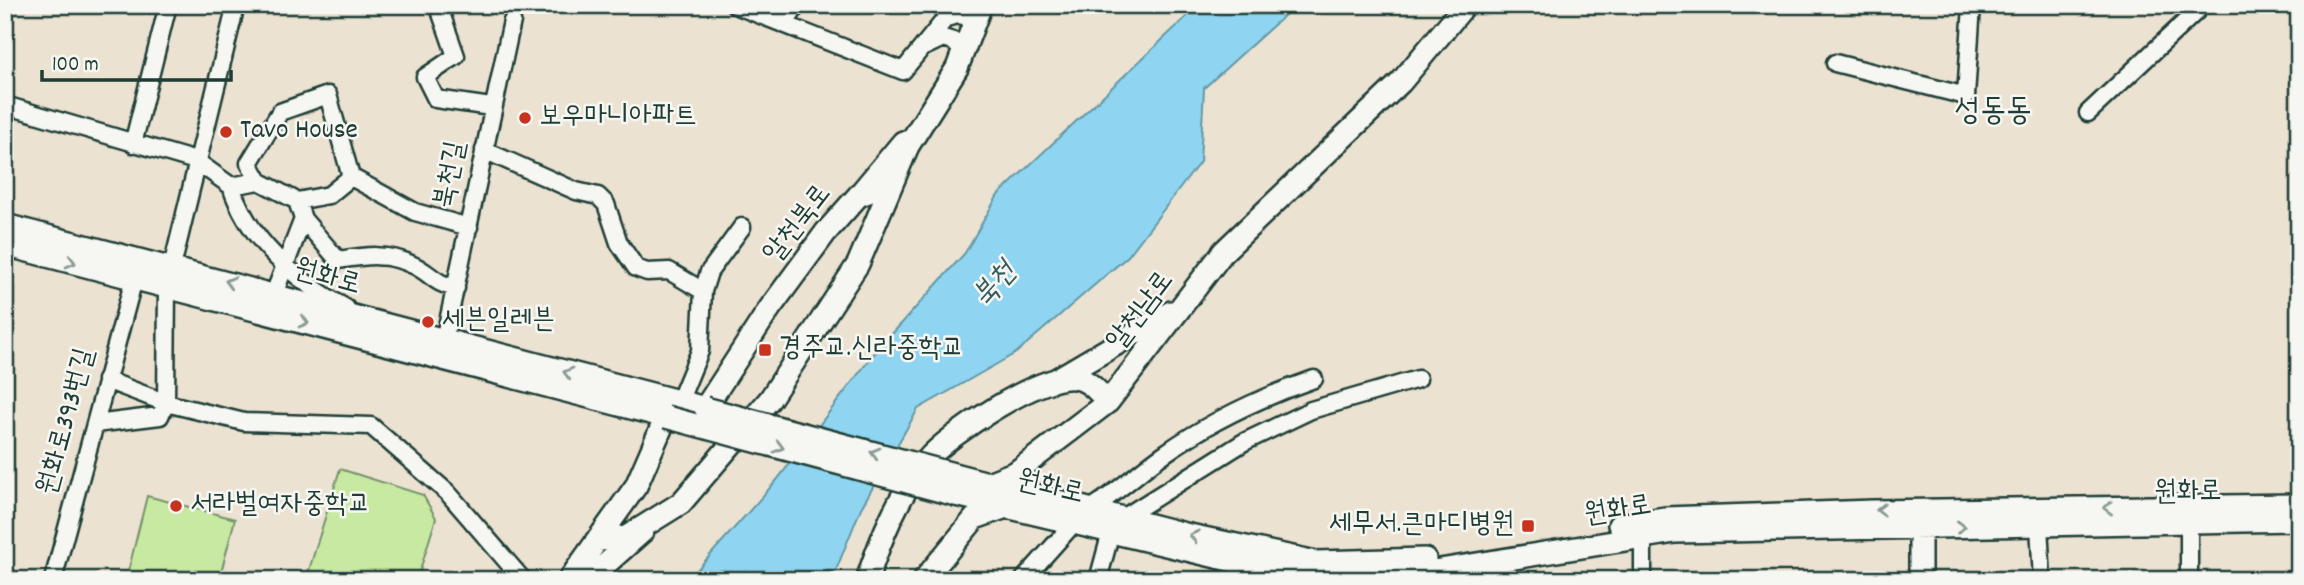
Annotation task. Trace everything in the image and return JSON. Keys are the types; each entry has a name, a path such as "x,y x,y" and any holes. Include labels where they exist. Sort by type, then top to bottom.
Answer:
{"main road":[{"name":"알천남로","path":"971,495 1020,482 1108,402 1181,305 1253,221 1401,82 1465,5"},
{"path":"596,541 628,536 681,503 770,399 858,264 908,146 964,52 979,12"},
{"path":"874,230 852,203 924,121"},
{"name":"알천북로","path":"705,408 771,308 826,232 852,203 874,190 888,191"},
{"name":"원화로","path":"5,225 169,277 672,409"},
{"name":"원화로","path":"5,245 134,279 169,277 274,294 364,318 442,349"},
{"path":"867,580 891,519 927,460 948,440 976,420 1135,335 1181,305"},
{"path":"1056,379 1074,377 1085,380 1108,402"},
{"path":"672,409 705,408 971,495"},
{"path":"569,580 631,492 672,409"},
{"path":"672,409 971,495"},
{"name":"원화로","path":"1020,482 1082,516"},
{"path":"631,492 630,511 637,520 649,525"},
{"path":"924,580 971,495"},
{"name":"원화로","path":"971,495 990,510 1007,507 1082,516 1291,575 1364,573 1425,576 1643,535 2299,520"},
{"name":"원화로","path":"1117,525 1364,573 1665,518 1873,510 2299,505"},
{"path":"589,580 625,551 649,525"},
{"path":"1920,528 1920,580"}],"street":[{"path":"133,144 169,5"},
{"path":"95,424 160,416 166,403 169,277 236,5"},
{"path":"438,5 456,56 425,77 436,99 491,107"},
{"path":"735,5 903,71 947,18 979,12"},
{"path":"785,24 797,5"},
{"path":"940,25 952,5"},
{"path":"1835,63 1966,96 1972,5"},
{"path":"2088,113 2203,5"},
{"name":"북천길","path":"442,349 469,227 491,107 512,20"},
{"path":"922,48 943,38 953,41 964,52"},
{"path":"351,177 329,195 297,201 259,181 250,163 280,112 328,94 351,177 415,212 469,227"},
{"path":"5,105 196,161 230,186 239,211 285,267 320,294 364,318"},
{"path":"484,150 576,191 598,196 606,204 619,243 636,268 647,272 669,271 702,291"},
{"path":"230,186 259,181"},
{"path":"297,201 303,219 338,260 373,254 413,265 439,285 456,288"},
{"path":"274,294 303,219"},
{"path":"672,409 700,351 702,291 709,272 742,227"},
{"name":"원화로393번길","path":"53,580 134,279"},
{"path":"1023,580 1082,516 1118,493 1164,454 1242,408 1314,379"},
{"path":"1098,580 1117,525 1244,442 1300,415 1418,379"},
{"path":"106,380 166,403 244,422 371,426 448,493 523,580"},
{"path":"2189,522 2189,580"},
{"path":"2039,525 2042,580"},
{"path":"1643,535 1643,580"}],"green space":[{"path":"340,469 423,495 436,518 417,580 306,580"},
{"path":"147,496 235,519 219,580 126,580"}],"water":[{"name":"북천","path":"1199,5 1296,5 1204,88 1200,162 1128,256 1016,353 918,409 861,508 832,580 688,580 777,480 873,355 965,253 998,195"}],"tunnel":[{"path":"512,21 518,5"}],"place":[{"name":"보우마니아파트","path":"525,118"},
{"name":"Tavo House","path":"226,132"},
{"name":"세븐일레븐","path":"428,322"},
{"name":"경주교.신라중학교","path":"765,350"},
{"name":"서라벌여자중학교","path":"176,506"},
{"name":"세무서.큰마디병원","path":"1528,526"}],"district":[{"name":"성동동","path":"1993,113"}]}
